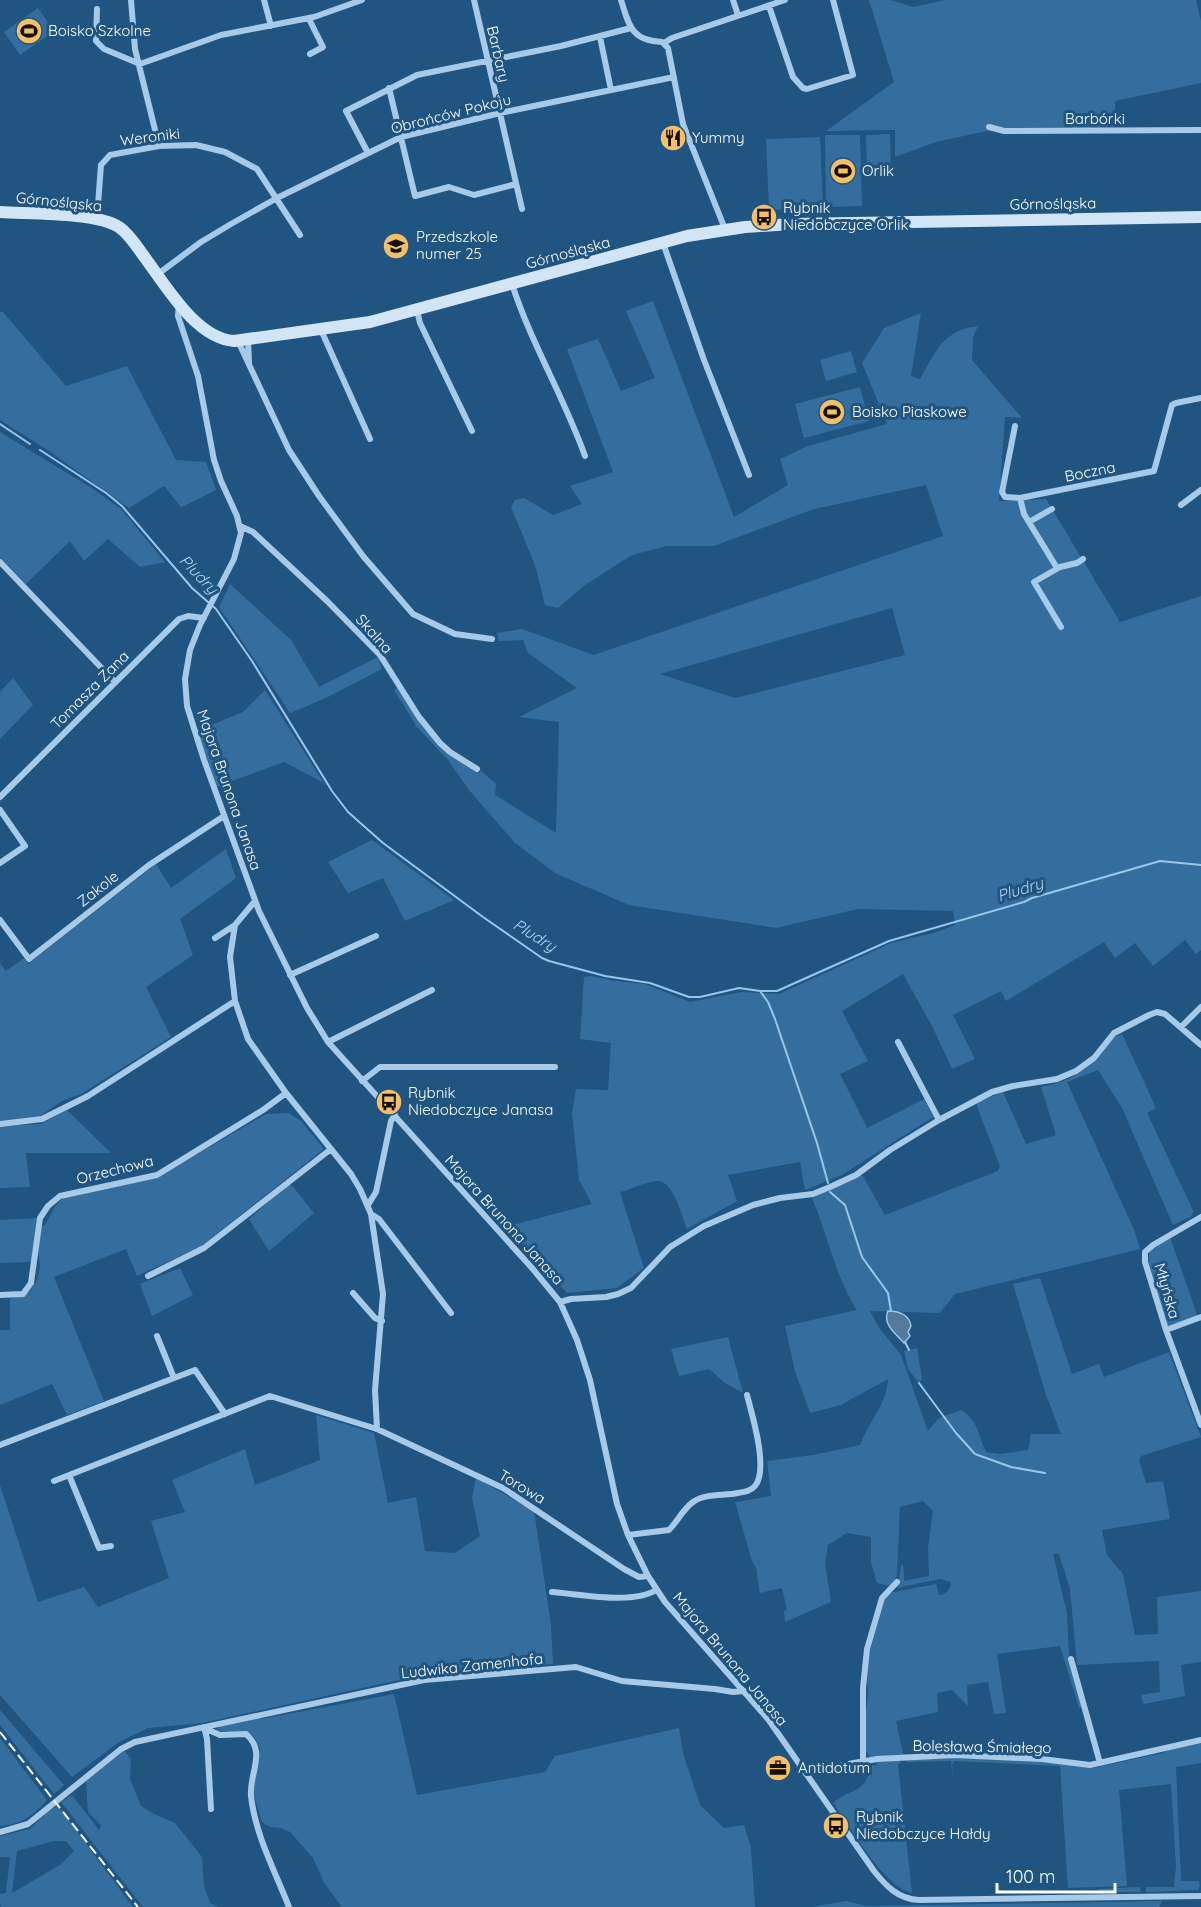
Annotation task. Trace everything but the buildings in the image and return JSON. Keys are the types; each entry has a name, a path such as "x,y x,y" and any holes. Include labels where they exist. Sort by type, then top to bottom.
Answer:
{"street":[{"path":"131,0 135,49 159,146"},
{"path":"264,0 271,26"},
{"path":"97,9 96,41 104,49 140,64 222,34 309,19 362,0"},
{"name":"Barbary","path":"474,0 522,209"},
{"path":"621,0 635,34 646,40 664,43 672,38 785,0"},
{"path":"733,0 738,15"},
{"path":"768,6 793,77 803,88 807,89 853,75 833,0"},
{"path":"309,19 323,47 310,54"},
{"path":"368,153 346,111 389,88 417,75 488,62 631,28"},
{"path":"600,36 611,90"},
{"path":"664,43 669,51 686,132 725,229"},
{"name":"Obrońców Pokoju","path":"158,274 201,242 277,198 401,137 500,113 674,76"},
{"path":"389,88 415,196 449,187 474,195 516,184"},
{"name":"Barbórki","path":"989,126 1004,131 1201,130"},
{"name":"Weroniki","path":"97,219 101,165 110,154 159,146 196,145 225,152 257,169 300,235"},
{"name":"Górnośląska","path":"0,212 97,219 112,224 126,234 197,324 210,334 224,340 243,340 370,322 663,242 725,229 802,224 1201,217"},
{"path":"663,242 704,360 749,476"},
{"path":"512,284 526,323 575,429 585,456"},
{"path":"180,303 178,316 198,376 214,460 240,526"},
{"path":"417,310 420,322 472,431"},
{"path":"321,330 370,439"},
{"path":"243,340 249,364 289,450 363,556 413,614 455,634 492,639"},
{"path":"243,340 249,364"},
{"name":"Boczna","path":"1020,498 1154,471 1172,405 1201,398"},
{"path":"1015,426 1002,492 1005,497 1020,498 1023,513 1057,568"},
{"path":"1181,506 1201,490"},
{"path":"1029,522 1052,509"},
{"name":"Majora Brunona Janasa","path":"240,526 241,537 237,550 205,615 188,658 185,679 193,727 255,901 311,1016 328,1041 560,1302 572,1325 586,1364 614,1490 628,1534 656,1590 768,1719 882,1881 895,1892 908,1899 1201,1896"},
{"name":"Skalna","path":"240,526 253,532 342,616 380,655 430,732 450,752 477,769"},
{"path":"1061,627 1034,582 1057,568 1083,560"},
{"path":"0,562 115,682"},
{"name":"Tomasza Zana","path":"0,797 179,619 205,615"},
{"path":"0,810 25,846 0,863"},
{"name":"Zakole","path":"0,920 29,959 149,865 224,816"},
{"path":"215,938 235,925 255,901"},
{"path":"54,1481 270,1396 377,1429 375,1390 382,1321 382,1294 371,1214 351,1174 286,1093 248,1039 235,1001 230,957 235,925"},
{"path":"290,975 376,936"},
{"path":"328,1041 432,990"},
{"path":"0,1124 42,1119 88,1096 235,1001"},
{"path":"1182,1026 1201,1007"},
{"path":"560,1302 606,1297 631,1288 670,1247 704,1226 753,1205 780,1198 813,1194 856,1175 890,1150 939,1120 992,1092 1057,1079 1076,1071 1094,1058 1114,1033 1153,1013 1165,1014 1182,1026 1201,1045"},
{"path":"898,1042 939,1120"},
{"path":"362,1080 380,1067 555,1067"},
{"name":"Orzechowa","path":"0,1295 23,1293 31,1283 40,1218 48,1206 60,1196 157,1175 263,1110 286,1093"},
{"path":"368,1205 376,1192 394,1115"},
{"path":"148,1276 204,1248 330,1149"},
{"path":"371,1214 380,1219 451,1313"},
{"name":"Młyńska","path":"1201,1217 1145,1252 1145,1262 1166,1330 1201,1425"},
{"path":"353,1293 375,1318 382,1321"},
{"name":"Młyńska","path":"1166,1330 1201,1317"},
{"path":"157,1336 174,1378"},
{"path":"0,1445 195,1370 225,1414"},
{"path":"628,1534 669,1530 687,1508 697,1500 739,1493 750,1490 756,1485 760,1474 760,1456 747,1395"},
{"name":"Torowa","path":"377,1429 503,1488 624,1569 639,1577 648,1576"},
{"path":"69,1475 99,1548 111,1546"},
{"path":"863,1761 863,1688 867,1649 882,1598 897,1582"},
{"name":"Majora Brunona Janasa","path":"552,1592 630,1598 656,1590"},
{"path":"1071,1659 1100,1763"},
{"name":"Ludwika Zamenhofa","path":"0,1832 23,1827 34,1820 129,1744 327,1699 424,1680 576,1668 622,1681 733,1692 744,1691"},
{"path":"204,1727 207,1739 211,1809"},
{"name":"Ludwika Zamenhofa","path":"204,1727 220,1735 246,1734 257,1747 251,1792 254,1820 289,1907"},
{"name":"Bolesława Śmiałego","path":"806,1774 814,1770 863,1761 955,1755 1042,1759 1090,1765 1201,1740"}],"shaded area":[{"path":"869,0 891,0 913,7 945,0 1196,0 1201,21 1201,83 1115,101 1116,127 987,131 936,142 895,157 895,130 826,131 894,82"},
{"name":"Boisko Szkolne","path":"38,8 54,31 20,55 4,32"},
{"name":"Orlik","path":"890,134 891,173 867,173 866,135"},
{"name":"Orlik","path":"825,135 860,135 862,206 826,207"},
{"path":"820,137 823,208 769,210 766,139"},
{"path":"653,301 734,517 788,485 780,459 808,446 887,424 862,363 884,328 921,313 911,376 920,379 936,351 948,337 966,328 978,326 973,337 972,360 1022,418 1005,417 999,501 1046,499 1120,622 1201,596 1201,950 1196,954 1185,940 1153,966 1135,943 1115,958 1104,942 1006,1001 1001,991 953,1015 975,1059 952,1069 932,1026 903,974 842,1011 868,1061 840,1074 867,1128 924,1099 933,1117 842,1175 805,1190 800,1162 728,1175 737,1201 687,1229 673,1193 664,1183 654,1181 620,1192 644,1268 617,1288 567,1293 505,1227 592,1204 579,1180 572,1113 576,1089 608,1090 611,1043 580,1039 584,977 645,984 690,1002 741,992 779,994 891,943 937,932 955,925 953,911 858,909 776,928 629,905 555,873 515,843 469,790 448,760 417,727 394,690 397,688 422,726 451,755 478,773 481,771 496,784 495,795 556,833 559,722 519,717 577,688 528,653 523,640 499,641 497,633 522,629 594,655 943,536 926,485 814,509 714,546 667,546 632,555 585,585 558,608 545,605 535,565 511,507 515,500 524,498 553,515 582,504 570,486 613,472 567,349 598,339 621,391 655,378 626,311","holes":["892,608 905,655 735,698 660,674"]},
{"path":"0,312 3,312 66,386 127,366 176,460 206,462 216,490 182,507 164,486 129,508 49,451 0,420"},
{"path":"851,351 857,372 826,381 820,360"},
{"name":"Boisko Piaskowe","path":"860,387 869,421 804,438 795,404"},
{"path":"0,432 90,487 121,509 165,562 140,567 108,539 84,561 70,541 26,584 0,557"},
{"path":"230,584 291,640 319,687 378,657 382,669 328,697 290,713 219,607"},
{"path":"13,678 33,705 0,739 0,692"},
{"path":"265,690 327,788 322,782 284,762 216,787 197,731 243,712"},
{"path":"372,840 454,900 405,921 383,878 348,893 328,862"},
{"path":"226,849 236,878 180,919 193,955 146,987 171,1037 81,1094 62,1101 40,1116 0,1121 0,963 6,971 24,958 28,964 156,864 171,888"},
{"path":"1122,1034 1156,1108 1147,1113 1194,1212 1190,1217 1173,1225 1122,1108 1098,1070 1067,1082 1135,1232 1140,1249 955,1294 940,1313 870,1311 880,1329 901,1355 928,1431 939,1418 961,1410 971,1418 977,1428 986,1452 1000,1454 1028,1450 1031,1434 1061,1434 1046,1395 1013,1284 1040,1278 1072,1374 1099,1364 1104,1377 1169,1352 1201,1437 1141,1456 1139,1460 1146,1483 1163,1481 1170,1519 1102,1530 1107,1555 1123,1574 1135,1635 1158,1634 1157,1597 1201,1591 1201,1662 1181,1665 1185,1696 1144,1704 1141,1695 1160,1692 1159,1661 1077,1665 1070,1589 1059,1554 1053,1554 1067,1613 1069,1658 1082,1707 1079,1708 1060,1646 997,1654 1006,1713 994,1714 988,1682 967,1685 968,1706 952,1690 937,1693 938,1712 896,1721 903,1754 906,1755 870,1757 866,1752 865,1722 869,1654 885,1598 889,1593 936,1584 939,1595 948,1591 951,1585 951,1582 940,1579 896,1588 903,1564 904,1581 929,1576 928,1548 933,1511 923,1501 900,1507 897,1574 895,1581 889,1586 877,1583 871,1562 871,1537 847,1533 828,1545 825,1563 831,1602 785,1622 784,1611 787,1610 782,1588 760,1593 756,1568 735,1502 771,1496 767,1461 813,1455 860,1445 887,1388 888,1379 841,1405 810,1413 795,1371 785,1326 857,1310 837,1270 812,1198 862,1175 885,1215 998,1171 1000,1166 977,1102 1003,1092 1026,1144 1056,1135 1041,1087 1074,1076 1096,1059 1109,1042"},
{"path":"67,1110 111,1153 26,1153 30,1187 0,1188 0,1126 41,1124"},
{"path":"289,1113 301,1121 324,1149 200,1247 137,1276 126,1249 54,1277 104,1401 67,1415 52,1384 0,1405 0,1330 10,1330 10,1299 29,1292 37,1281 40,1267 38,1248 42,1226 45,1225 56,1205 63,1198 157,1178 266,1114"},
{"path":"290,1183 314,1213 269,1251 249,1219"},
{"path":"37,1218 31,1262 0,1263 0,1220"},
{"path":"1170,1237 1198,1317 1168,1328 1150,1269 1149,1255 1152,1249"},
{"path":"180,1268 193,1295 152,1316 140,1284"},
{"path":"888,1311 903,1314 910,1322 908,1332 910,1336 904,1343 888,1324"},
{"path":"728,1337 743,1393 725,1383 709,1369 679,1376 671,1349"},
{"path":"917,1348 922,1379 919,1383 908,1369 904,1351"},
{"path":"316,1415 374,1433 388,1503 416,1497 425,1551 455,1553 480,1536 472,1498 476,1478 534,1511 551,1625 553,1664 431,1673 202,1723 148,1728 119,1742 72,1777 0,1695 0,1485 38,1602 84,1587 98,1607 169,1578 151,1521 185,1512 172,1480 245,1449 255,1485 320,1460"},
{"path":"394,1694 417,1795 545,1772 555,1756 679,1728 683,1753 700,1805 724,1828 744,1825 751,1848 755,1907 342,1907 324,1883 313,1858 290,1832 270,1827 262,1822 253,1792 260,1748 253,1735 216,1730 221,1726 260,1716 261,1719"},
{"path":"0,1710 64,1785 54,1794 0,1725"},
{"path":"0,1738 47,1800 37,1811 26,1818 0,1826"},
{"path":"1201,1743 1201,1763 1176,1767 1181,1881 1199,1881 1198,1890 1146,1892 1146,1887 1174,1887 1176,1866 1171,1784 1119,1790 1127,1886 1068,1888 1060,1766 954,1761 952,1765 956,1796 951,1761 907,1762 905,1760 960,1757 1056,1762 1093,1768"},
{"path":"124,1750 131,1759 130,1779 141,1806 175,1823 202,1857 204,1886 210,1903 219,1907 143,1907 61,1802 72,1795 99,1830 101,1825 88,1812 86,1781"},
{"path":"899,1760 912,1893 902,1889 880,1869 833,1803 861,1786 871,1766 876,1766 877,1762"},
{"path":"58,1806 133,1907 2,1907 0,1905 0,1894 6,1893 10,1857 0,1857 0,1836 30,1829 47,1812","holes":["54,1841 66,1841 74,1851 60,1865 12,1893 17,1851"]},
{"path":"1140,1887 1141,1892 1098,1892 1098,1889"},
{"path":"846,1901 867,1906 1162,1901 1159,1907 812,1907"}],"waterway":[{"name":"Pludry","path":"0,424 30,444"},
{"name":"Pludry","path":"40,450 122,506 192,588 216,609 252,661 332,791 348,812 383,843 483,917 549,961 605,976 650,983 689,997 700,997 739,988 777,991 889,941 1032,898 1160,861 1201,865"},
{"path":"760,991 768,1002 775,1019 817,1143 828,1183"},
{"path":"830,1192 845,1205 862,1257 888,1293 891,1311"},
{"path":"905,1342 909,1350"},
{"path":"919,1383 956,1433 975,1454 1011,1467 1045,1473"}],"railway":[{"path":"0,1732 138,1907"}],"place":[{"name":"Boisko Szkolne","path":"29,31"},
{"name":"Yummy","path":"673,138"},
{"name":"Orlik","path":"843,171"},
{"name":"Rybnik Niedobczyce Orlik","path":"764,217"},
{"name":"Przedszkole numer 25","path":"396,246"},
{"name":"Boisko Piaskowe","path":"832,412"},
{"name":"Rybnik Niedobczyce Janasa","path":"389,1102"},
{"name":"Antidotum","path":"778,1768"},
{"name":"Rybnik Niedobczyce Hałdy","path":"836,1826"}]}
